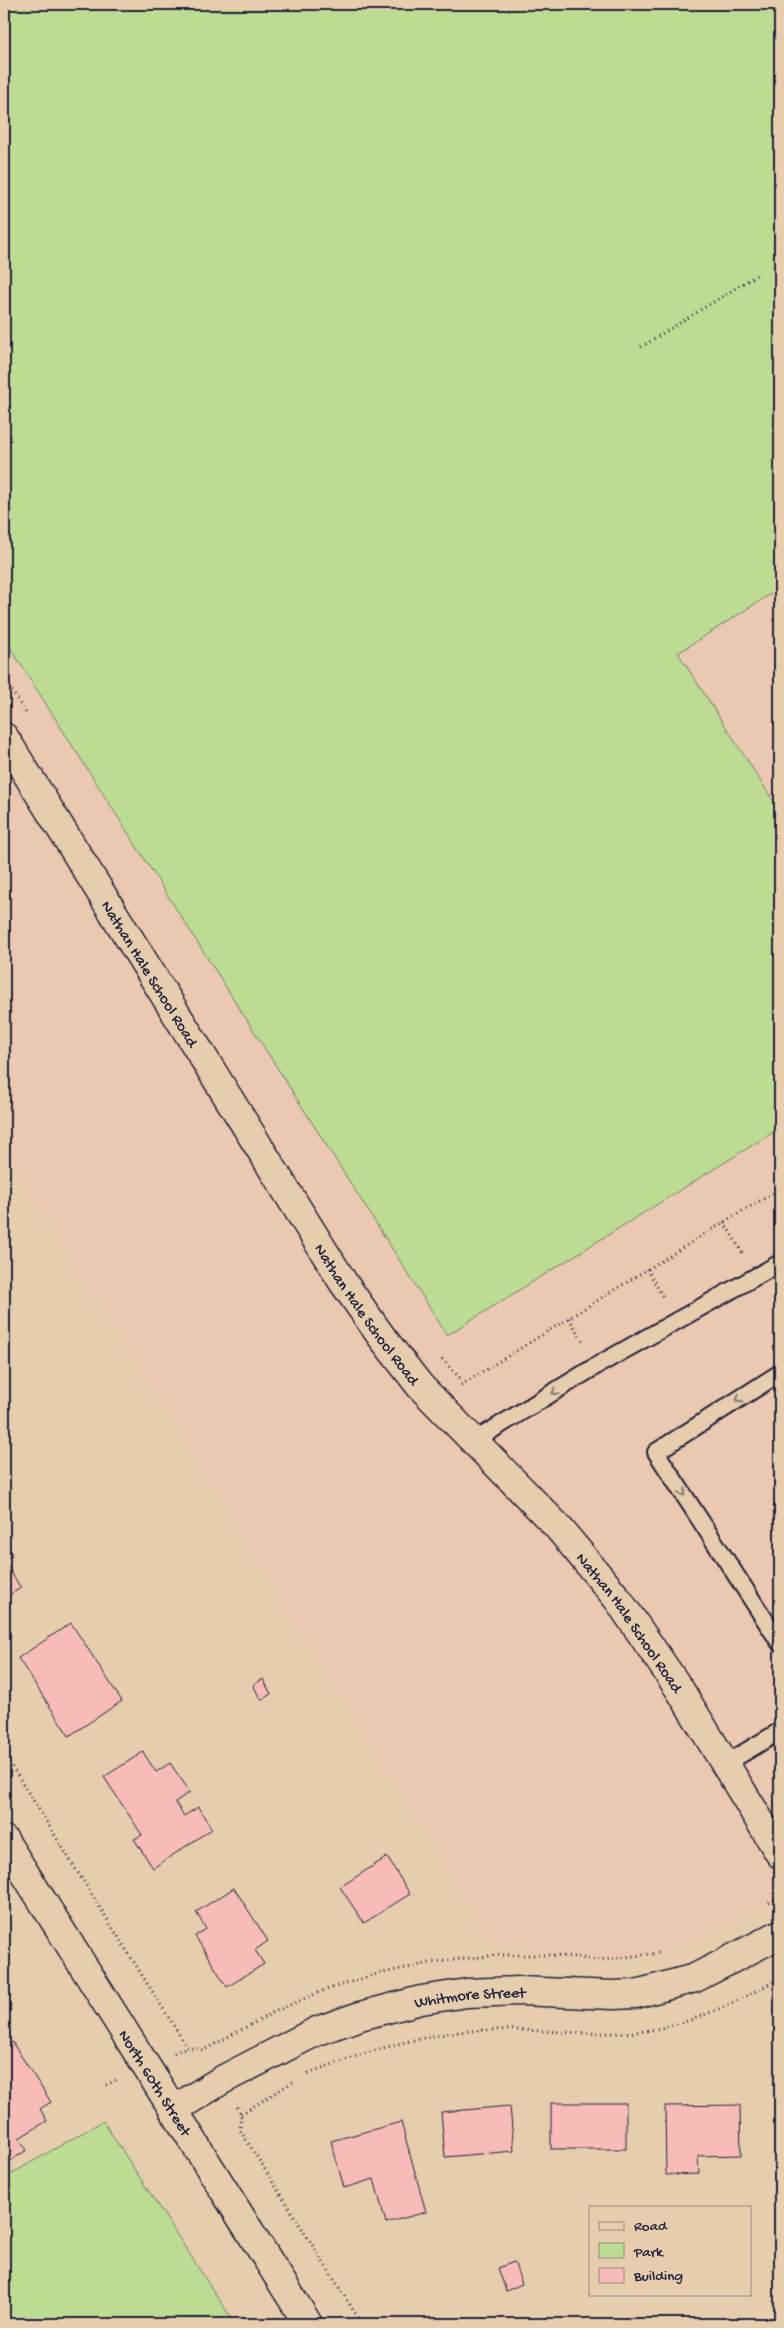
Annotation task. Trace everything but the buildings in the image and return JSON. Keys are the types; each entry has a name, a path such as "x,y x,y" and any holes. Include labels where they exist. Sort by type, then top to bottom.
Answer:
{"street":[{"name":"Nathan Hale School Road","path":"4,737 343,1282 381,1336 420,1386 557,1526 617,1598 680,1690 780,1854"},
{"name":"North 60th Street","path":"4,1840 308,2324"},
{"name":"Whitmore Street","path":"173,2110 222,2080 317,2031 360,2016 421,2000 467,1993 519,1991 613,1996 636,1994 695,1978 780,1934"}],"lane":[{"path":"474,1441 596,1366 780,1263"},
{"path":"780,1373 656,1452 780,1642"},
{"path":"725,1764 780,1730"}],"path":[{"path":"642,347 760,273"},
{"path":"464,1382 780,1189"},
{"path":"724,1222 756,1277"},
{"path":"647,1269 678,1321"},
{"path":"4,1754 187,2046 204,2050"},
{"path":"362,2324 240,2130 241,2114 271,2094 307,2074 413,2038 463,2032 524,2029 580,2033 636,2032 682,2023 745,1998 780,1978"}],"shaded area":[{"path":"4,4 780,4 780,1897 718,1931 675,1950 600,1960 555,1955 490,1942 218,1497 4,1154"}],"green space":[{"path":"4,4 780,4 780,588 678,653 780,811 780,1128 447,1335 4,638"},
{"path":"103,2121 235,2324 4,2324 4,2178"}]}
